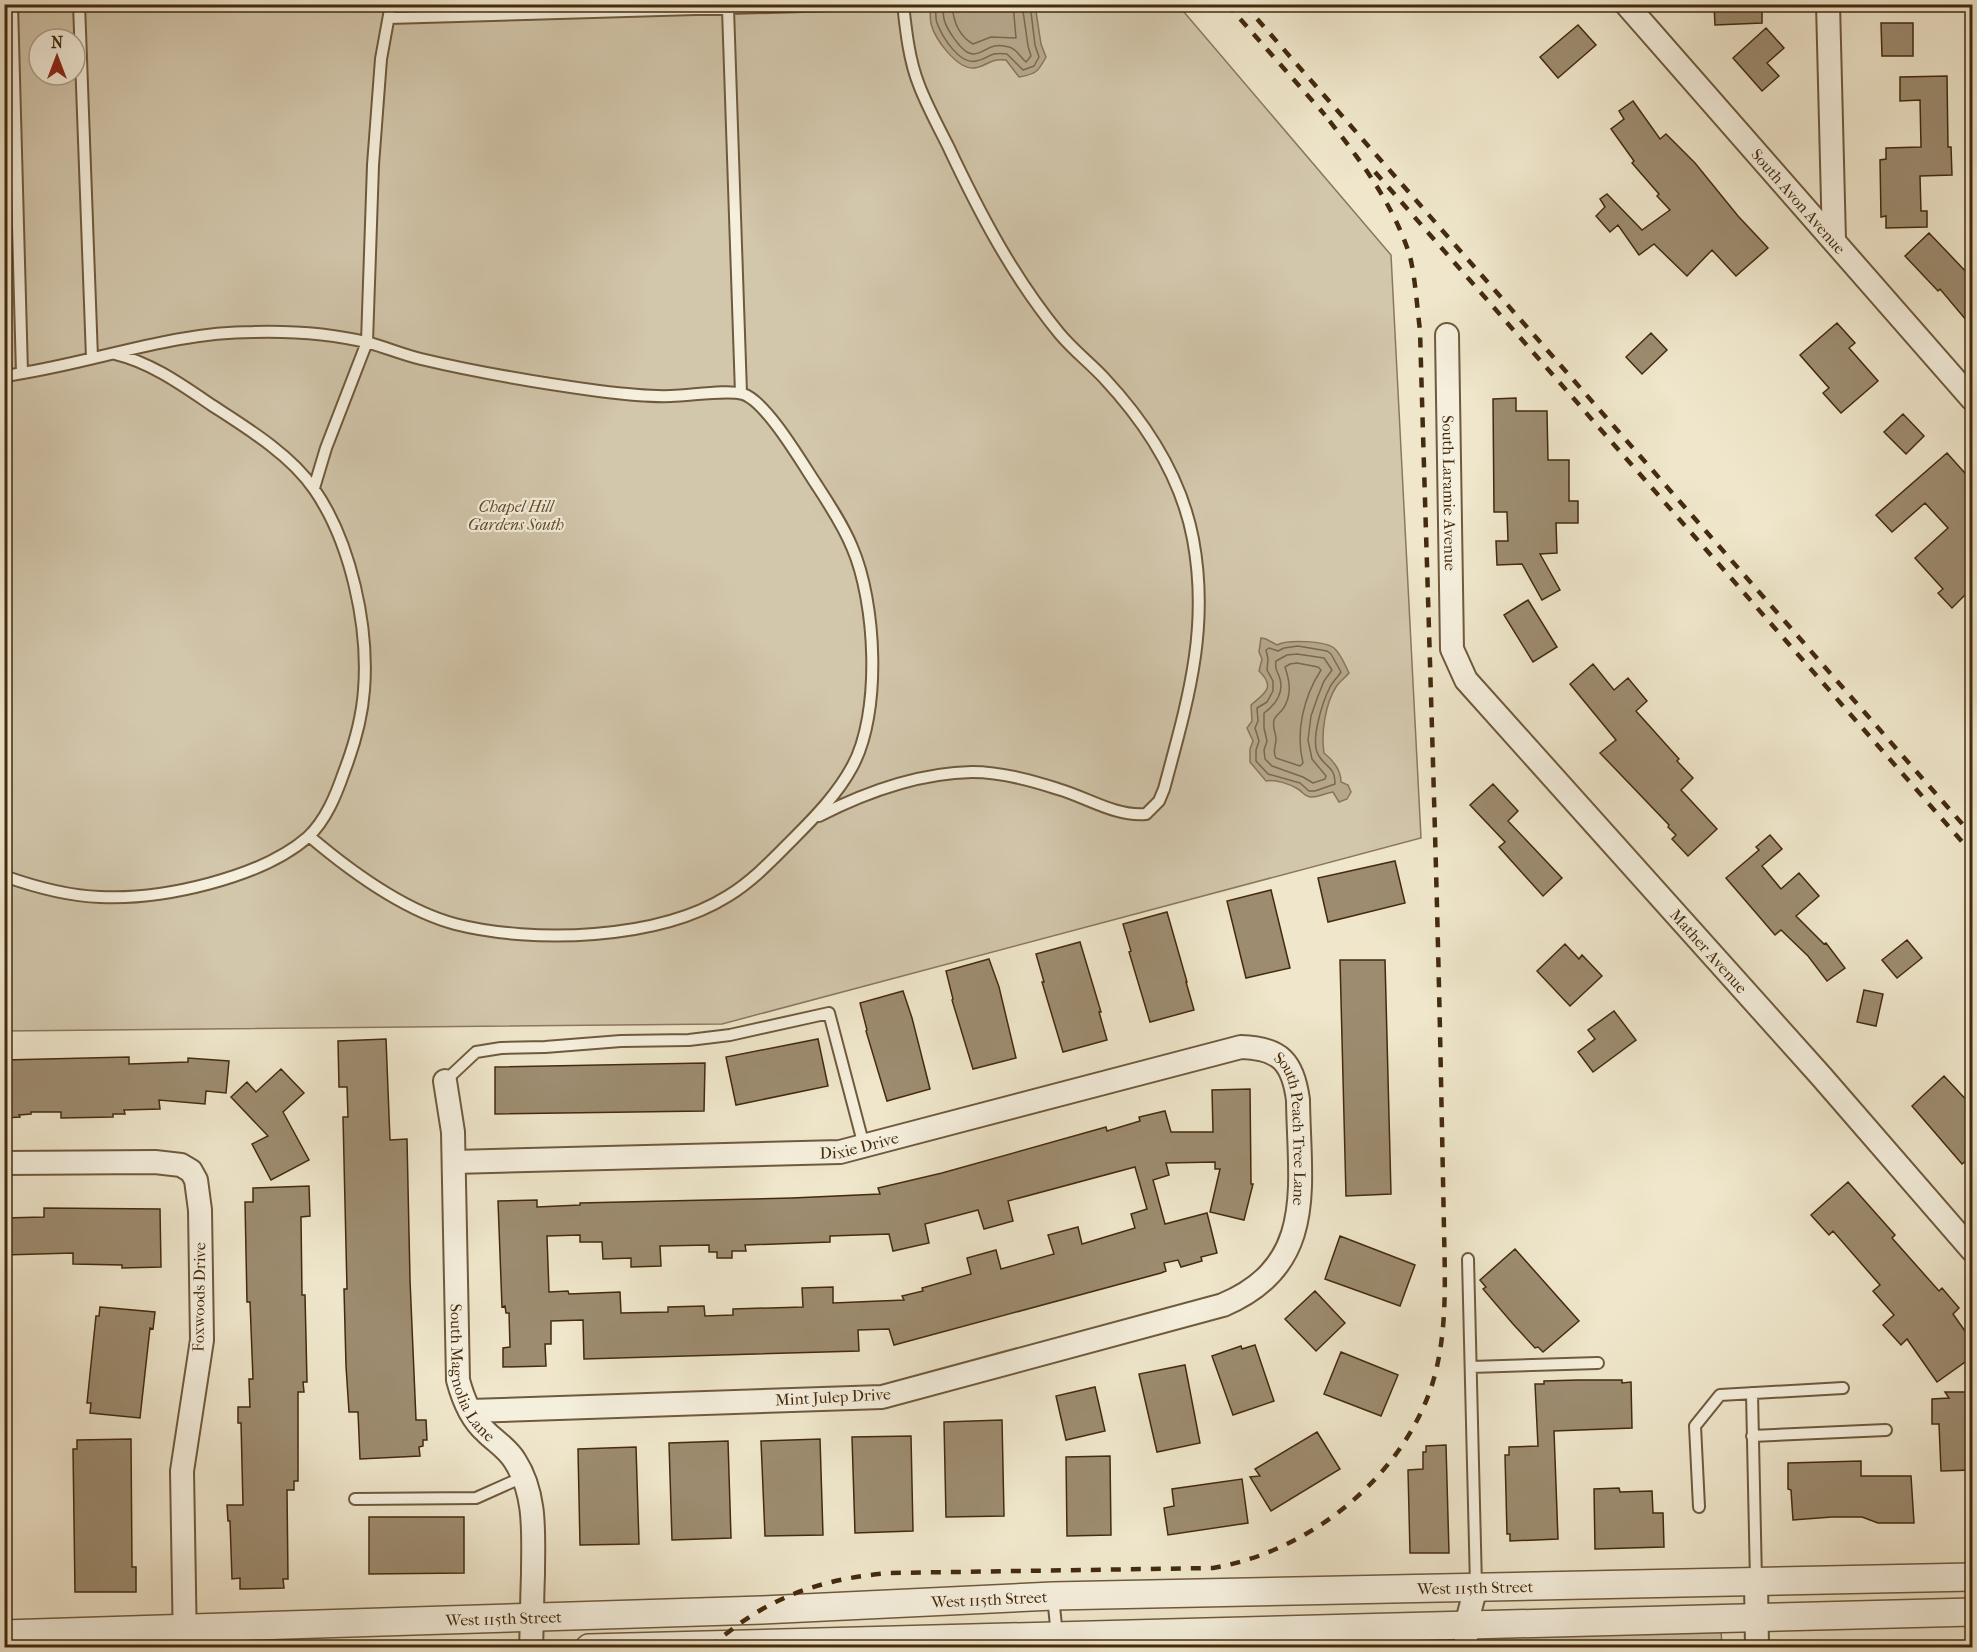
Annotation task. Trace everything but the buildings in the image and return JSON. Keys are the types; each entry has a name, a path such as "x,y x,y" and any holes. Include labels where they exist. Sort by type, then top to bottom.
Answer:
{"street":[{"name":"South Avon Avenue","path":"1626,4 1972,399"},
{"path":"1828,4 1834,241"},
{"name":"South Laramie Avenue","path":"1447,335 1452,650"},
{"name":"Mather Avenue","path":"1452,650 1466,680 1821,1077 1972,1250"},
{"name":"Dixie Drive","path":"454,1161 824,1153 864,1146 1229,1048 1254,1047"},
{"name":"South Peach Tree Lane","path":"1253,1289 1267,1278 1287,1249 1295,1231 1299,1212 1296,1084 1291,1069 1282,1059 1272,1052 1254,1047"},
{"name":"South Magnolia Lane","path":"445,1081 451,1113 454,1161 456,1369 461,1393 470,1411 485,1431 515,1460 524,1478 530,1500 534,1521 531,1647"},
{"name":"Foxwoods Drive","path":"4,1163 155,1161 181,1165 191,1171 196,1179 200,1210 201,1340 194,1401 182,1471 185,1638"},
{"name":"Mint Julep Drive","path":"470,1411 882,1397 1223,1305 1253,1289"},
{"name":"West 115th Street","path":"4,1634 185,1638 532,1617 1053,1596 1972,1577"},
{"path":"1756,1581 1757,1647"},
{"path":"1466,1636 1476,1587"},
{"path":"589,1647 1466,1636 1756,1618 1972,1612"}],"lane":[{"path":"12,4 22,373"},
{"path":"79,4 92,358"},
{"path":"314,488 326,448 367,342 372,165 381,59 391,4"},
{"path":"388,18 871,4"},
{"path":"813,819 869,793 923,778 974,772 1005,776 1058,788 1126,814 1146,814 1159,801 1164,789 1192,683 1197,651 1199,592 1193,540 1177,487 1156,443 1143,423 1103,377 1060,334 1002,251 968,189 918,84 903,4"},
{"path":"728,9 741,393"},
{"path":"4,376 57,368 111,353 218,333 250,332 303,334 367,342 417,358 479,371 638,396 741,393 756,401 821,492 852,547 866,595 872,652 872,685 862,744 852,767 813,819 762,870 724,899 673,920 643,927 586,934 514,933 457,924 432,916 382,889 331,855 309,836"},
{"path":"4,876 70,894 129,898 195,887 256,868 293,848 309,836 321,822 330,806 352,751 360,721 365,665 363,632 350,569 328,514 314,488 293,465 240,423 152,366 111,353"},
{"path":"445,1081 476,1052 621,1041 689,1041 730,1035 829,1012 864,1146"},
{"path":"1468,1259 1476,1587"},
{"path":"1471,1367 1598,1363"},
{"path":"1699,1507 1695,1426 1720,1395 1843,1388"},
{"path":"1752,1393 1756,1581"},
{"path":"1752,1436 1886,1430"},
{"path":"355,1499 477,1498 524,1478"},
{"path":"1053,1596 1058,1642"}],"green space":[{"name":"Chapel Hill Gardens South","path":"4,5 1178,5 1391,255 1421,838 722,1024 5,1031"},
{"path":"1721,1630 1722,1647 1493,1648 1493,1638"}],"water":[{"path":"930,5 1035,5 1041,44 1046,57 1036,72 1019,77 1006,60 992,61 975,68 961,64 948,52 933,30"},
{"path":"1261,638 1277,645 1297,641 1323,644 1334,648 1343,660 1349,673 1337,685 1329,702 1323,745 1324,753 1334,763 1341,782 1348,785 1351,792 1347,799 1339,802 1333,792 1310,797 1287,784 1266,781 1250,762 1250,749 1253,741 1247,728 1252,721 1251,705 1264,694 1268,686 1259,671 1262,659 1259,652"}],"railway":[{"path":"1227,4 1325,115"},
{"path":"1244,4 1972,835"},
{"path":"710,1648 735,1627 771,1604 827,1583 868,1575 1213,1568 1248,1560 1314,1529 1344,1508 1372,1483 1395,1455 1415,1424 1430,1391 1443,1331 1445,1270 1437,892 1420,330 1411,261 1401,233 1371,177 1320,109"},
{"path":"1375,172 1972,853"}]}
